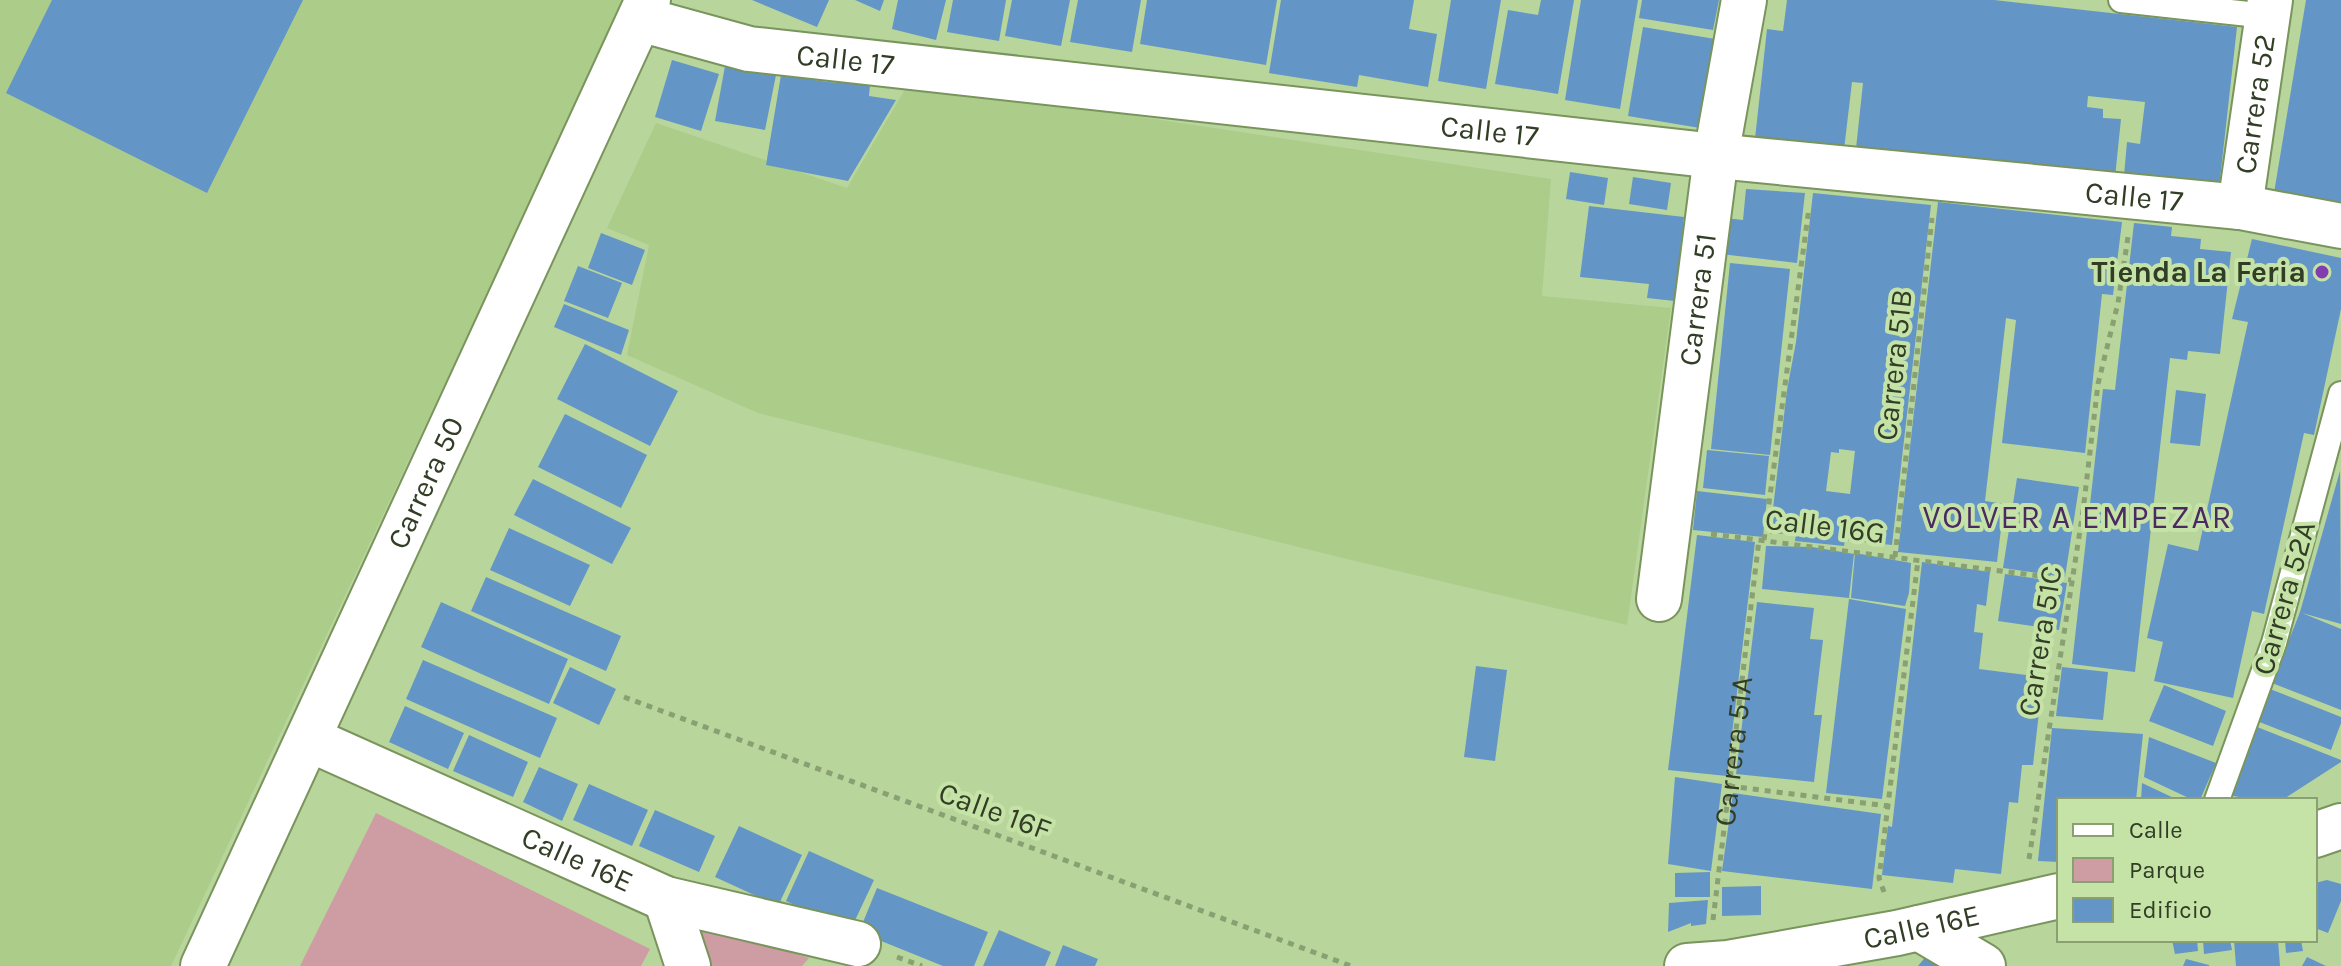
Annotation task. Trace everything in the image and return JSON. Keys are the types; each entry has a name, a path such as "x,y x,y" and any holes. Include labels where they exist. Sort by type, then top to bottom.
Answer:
{"street":[{"name":"Carrera 51","path":"1659,599 1716,156 1744,0"},
{"name":"Carrera 52","path":"2240,207 2269,8"},
{"name":"Calle 17","path":"644,10 749,49 1815,167 2240,207 2341,226"},
{"name":"Carrera 50","path":"203,966 644,10"},
{"name":"Calle 16E","path":"309,739 666,899 846,955"},
{"path":"2317,834 2341,826"},
{"path":"666,899 688,966"},
{"name":"Calle 16E","path":"1698,965 1908,930 2041,900"},
{"path":"1908,930 1977,965"}],"lane":[{"path":"2121,0 2269,8"},
{"name":"Carrera 52A","path":"2218,798 2274,643 2341,394"}],"path":[{"name":"Carrera 51A","path":"1698,965 1729,786 1815,167"},
{"name":"Carrera 51B","path":"1895,557 1937,177"},
{"name":"Carrera 51C","path":"2041,900 2071,580 2083,511 2098,384 2118,303 2134,196"},
{"name":"Calle 16G","path":"1669,529 2071,580"},
{"path":"1908,930 1879,878 1918,560"},
{"name":"Calle 16F","path":"624,697 1351,966"},
{"path":"1729,786 1888,806"}],"shaded area":[{"path":"0,0 625,0 171,966 0,966"},
{"path":"907,86 1108,112 1551,179 1542,296 1671,308 1627,625 758,413 627,355 649,245 607,228 656,123 847,188"}],"green space":[{"path":"376,813 650,949 641,966 300,966"},
{"path":"692,923 809,958 802,966 707,966"}],"building":[{"path":"52,0 303,0 207,193 6,93"},
{"path":"752,0 829,0 817,27"},
{"path":"855,0 884,0 880,11"},
{"path":"898,0 946,0 936,40 892,29"},
{"path":"953,0 1006,0 999,41 947,32"},
{"path":"1012,0 1070,0 1061,46 1005,36"},
{"path":"1078,0 1141,0 1132,52 1070,42"},
{"path":"1147,0 1277,0 1266,65 1140,44"},
{"path":"1281,0 1414,0 1409,29 1437,34 1428,87 1359,75 1357,87 1269,73"},
{"path":"1451,0 1501,0 1486,89 1438,81"},
{"path":"1541,0 1574,0 1558,94 1495,84 1508,10 1538,15"},
{"path":"1581,0 1638,0 1620,109 1565,100"},
{"path":"1642,0 1719,0 1713,30 1639,18"},
{"path":"1787,0 1994,0 2237,27 2219,188 2123,187 2127,142 2140,144 2145,102 2088,96 2087,107 2103,109 2103,118 2121,119 2114,187 1855,158 1863,83 1852,82 1843,158 1754,148 1767,29 1783,31"},
{"path":"2306,0 2341,0 2341,210 2273,199"},
{"path":"1643,27 1715,39 1700,128 1628,116"},
{"path":"672,60 719,74 701,131 655,117"},
{"path":"725,66 776,75 765,130 715,121"},
{"path":"781,75 870,85 869,96 896,100 848,181 766,165"},
{"path":"1570,172 1608,178 1604,205 1566,199"},
{"path":"1633,177 1671,183 1667,210 1629,204"},
{"path":"1746,189 1805,193 1797,263 1721,254 1725,218 1743,220"},
{"path":"1813,193 1931,205 1892,545 1845,540 1844,546 1795,541 1796,533 1770,534 1787,390 1796,342","holes":["1839,449 1855,451 1850,494 1826,491 1831,452 1839,453"]},
{"path":"1938,202 2122,222 2113,295 2102,294 2085,453 2002,443 2016,320 2006,318 1985,501 2004,504 1997,562 1898,552"},
{"path":"1589,206 1684,217 1675,301 1647,298 1649,284 1580,277"},
{"path":"2134,223 2172,227 2171,236 2201,239 2200,249 2231,252 2220,354 2188,351 2187,360 2170,358 2135,672 2072,664 2103,389 2115,390"},
{"path":"601,233 645,250 632,285 588,268"},
{"path":"2252,239 2341,258 2341,309 2314,435 2304,433 2264,614 2252,611 2233,698 2154,681 2163,642 2147,638 2168,544 2198,551 2248,322 2232,319"},
{"path":"1730,263 1790,269 1770,455 1711,449"},
{"path":"578,266 622,283 608,318 564,301"},
{"path":"564,304 629,330 621,355 554,327"},
{"path":"585,344 678,391 650,446 557,399"},
{"path":"2176,390 2206,394 2200,446 2170,443"},
{"path":"565,414 647,455 621,508 538,467"},
{"path":"1707,450 1769,456 1765,495 1703,488"},
{"path":"2340,471 2341,624 2302,613 2341,629 2341,710 2272,683 2300,612"},
{"path":"2017,478 2079,487 2065,577 2003,568"},
{"path":"533,479 631,528 612,564 514,515"},
{"path":"1697,491 1767,499 1763,537 1693,530"},
{"path":"509,528 590,565 570,606 490,570"},
{"path":"1697,535 1755,542 1727,776 1668,770"},
{"path":"1766,546 1812,547 1854,554 1849,598 1762,589"},
{"path":"1855,553 1911,563 1905,606 1851,598"},
{"path":"1922,562 1990,572 1986,606 1977,604 1974,632 1983,633 1979,669 2043,677 2033,765 2022,765 2018,803 2009,802 2001,874 1955,869 1953,883 1882,875 1888,826 1892,827"},
{"path":"2005,574 2067,583 2059,630 1998,621"},
{"path":"486,577 621,636 606,671 471,611"},
{"path":"1849,599 1906,609 1882,799 1826,793"},
{"path":"441,602 568,659 549,704 421,647"},
{"path":"1757,602 1814,608 1810,639 1823,640 1814,715 1822,715 1814,782 1736,774"},
{"path":"423,660 557,718 540,758 406,699"},
{"path":"1476,666 1507,670 1495,761 1464,757"},
{"path":"570,667 616,689 599,725 553,703"},
{"path":"2062,667 2108,672 2103,720 2056,716"},
{"path":"2164,685 2226,711 2213,746 2149,721"},
{"path":"2270,689 2341,717 2331,750 2257,721"},
{"path":"405,706 464,733 448,769 389,742"},
{"path":"2247,723 2341,760 2285,798 2245,798 2222,794"},
{"path":"2052,728 2143,734 2136,798 2057,798 2057,862 2038,861"},
{"path":"469,735 528,762 513,797 453,771"},
{"path":"2149,737 2216,763 2201,798 2189,798 2144,777"},
{"path":"539,767 578,784 562,821 523,802"},
{"path":"1675,777 1722,784 1711,871 1668,864"},
{"path":"2142,783 2174,798 2141,798"},
{"path":"589,784 648,810 632,846 573,820"},
{"path":"1733,793 1881,814 1872,889 1722,871"},
{"path":"655,810 715,836 699,872 639,846"},
{"path":"739,826 802,855 778,906 715,877"},
{"path":"809,851 874,880 850,931 786,901"},
{"path":"1710,872 1710,897 1675,897 1675,873"},
{"path":"2327,880 2341,884 2341,901 2328,933 2317,929 2317,882"},
{"path":"1761,886 1761,915 1722,916 1722,887"},
{"path":"877,888 988,932 974,966 943,966 859,932"},
{"path":"1708,900 1706,924 1691,926 1691,923 1668,932 1669,903"},
{"path":"999,930 1051,952 1045,966 983,966"},
{"path":"2172,942 2197,942 2198,951 2175,954"},
{"path":"2203,942 2230,942 2232,950 2204,954"},
{"path":"2234,942 2278,942 2280,966 2236,966"},
{"path":"2285,942 2301,942 2303,951 2286,953"},
{"path":"1937,943 1966,966 1918,966"},
{"path":"1063,945 1098,959 1095,966 1055,966"},
{"path":"2307,957 2326,966 2302,966"},
{"path":"2186,959 2209,965 2209,966 2183,966"}],"place":[{"name":"Tienda La Feria","path":"2322,272"}],"district":[{"name":"VOLVER A EMPEZAR","path":"2078,517"}]}
